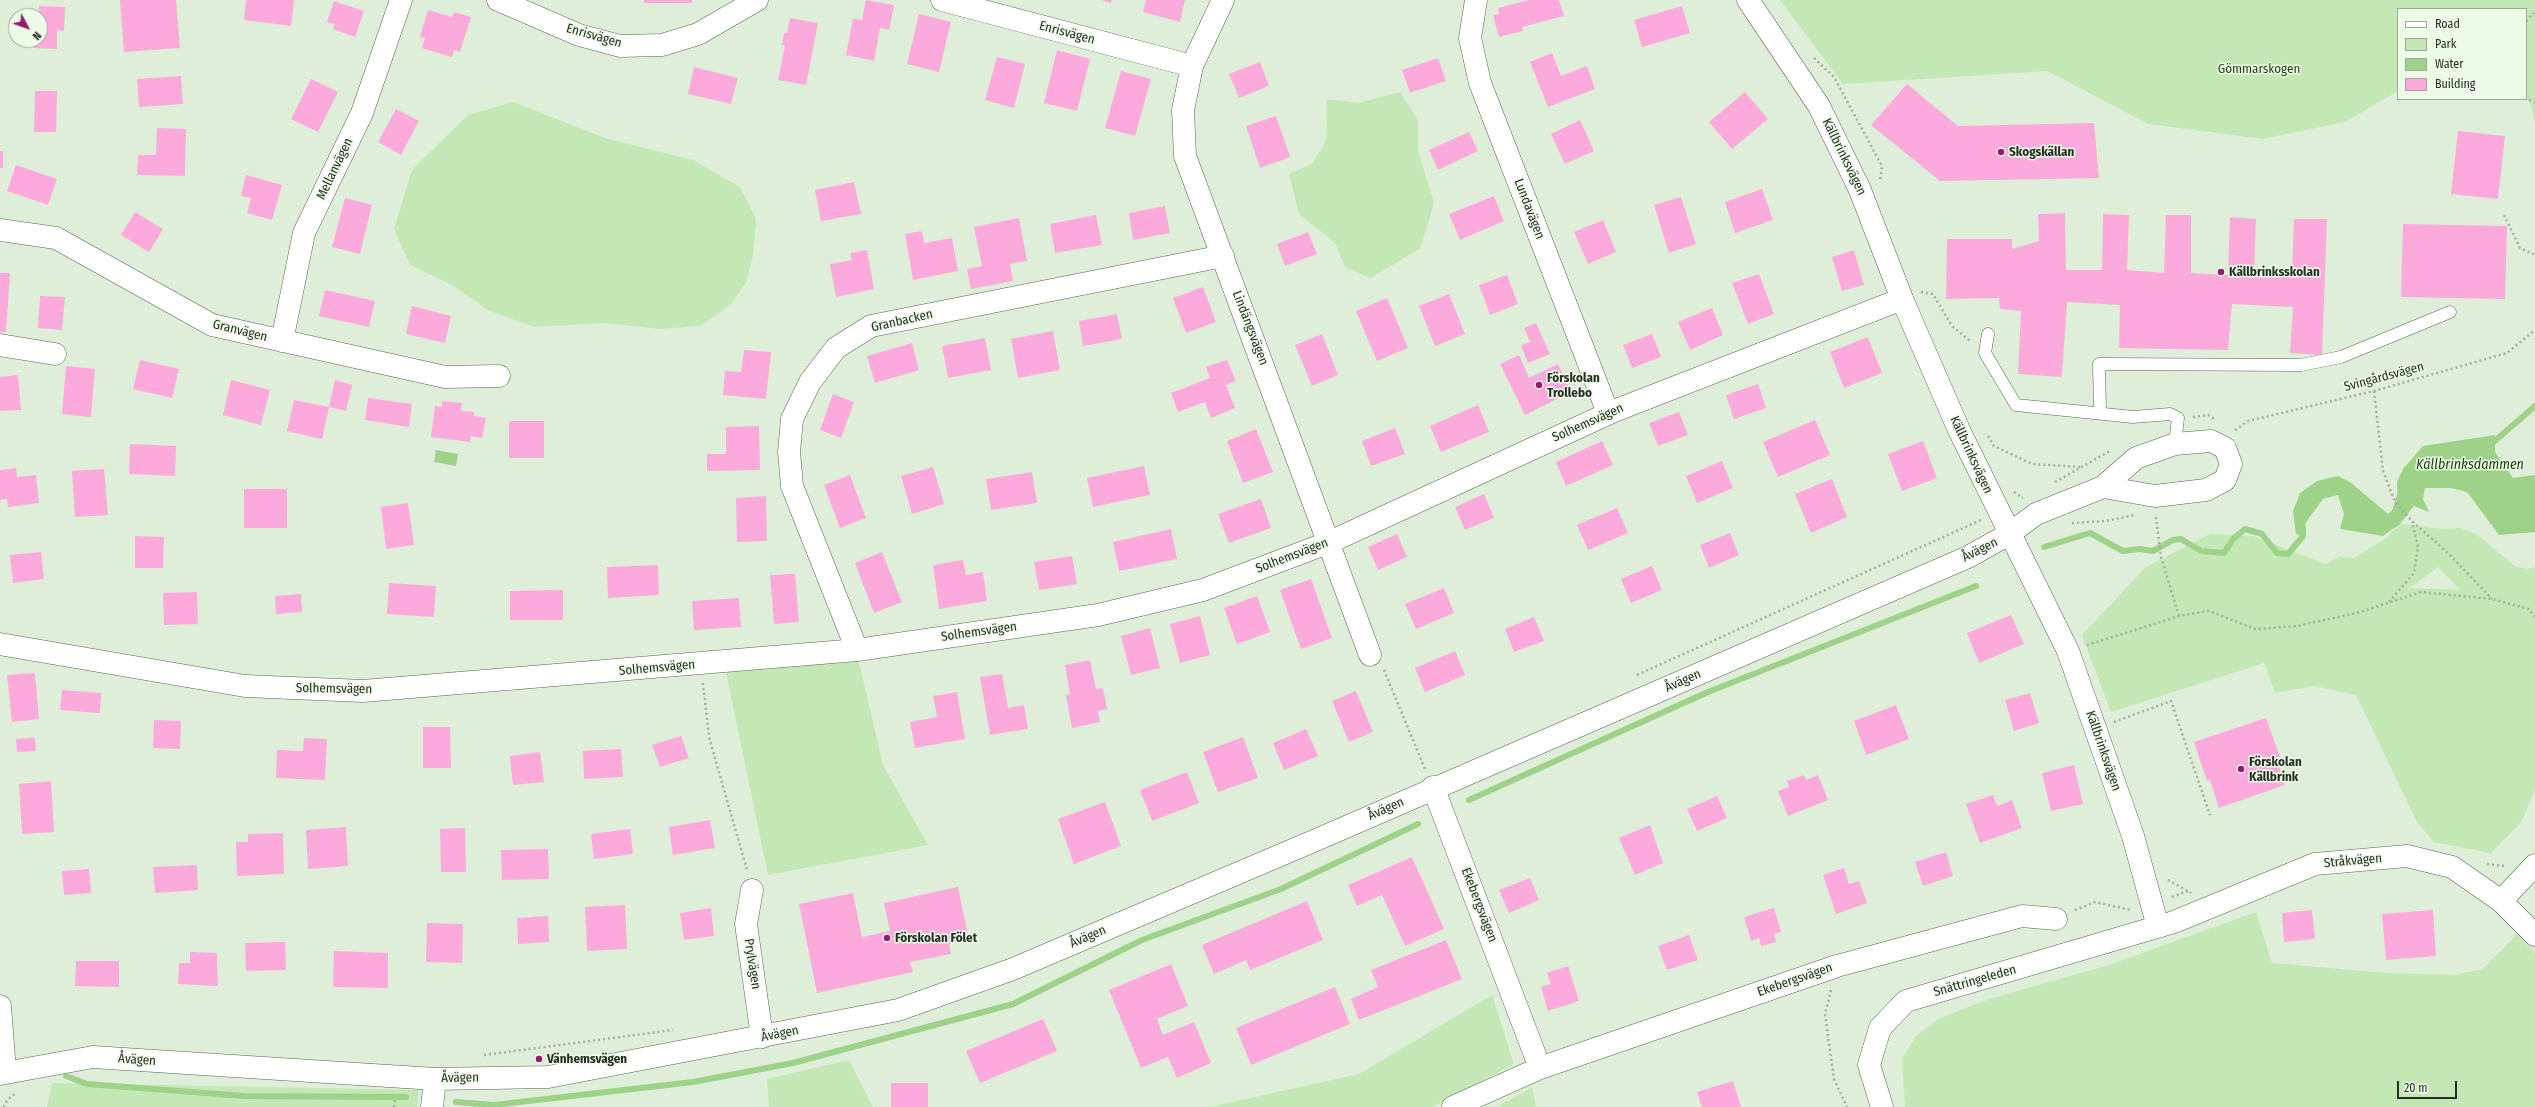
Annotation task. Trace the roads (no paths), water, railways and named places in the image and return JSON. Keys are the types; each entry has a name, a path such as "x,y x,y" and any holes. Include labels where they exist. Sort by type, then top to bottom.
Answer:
{"street":[{"name":"Mellanvägen","path":"282,341 304,233 362,113 401,0"},
{"name":"Enrisvägen","path":"498,0 579,35 620,46 662,45 698,34 757,0"},
{"name":"Enrisvägen","path":"942,0 1192,66"},
{"name":"Lindängsvägen","path":"1223,0 1192,66 1183,110 1185,156 1330,542 1370,655"},
{"name":"Lundavägen","path":"1476,0 1470,38 1480,83 1608,413"},
{"name":"Källbrinksvägen","path":"1748,0 1819,106 1914,296 1958,430 2068,652 2133,836 2158,927"},
{"name":"Granvägen","path":"0,230 56,238 212,325 445,377 499,376"},
{"name":"Granbacken","path":"857,650 792,486 789,452 792,419 810,382 836,348 871,326 1223,256"},
{"name":"Solhemsvägen","path":"0,644 245,686 349,691 700,664 857,650 1106,614 1203,590 1330,542 1608,413 1914,296"},
{"path":"0,345 54,354"},
{"name":"Åvägen","path":"2,1072 52,1065 93,1057 435,1079 548,1077 898,1010 1013,969 1287,852 1428,775 1968,557 2009,534 2036,514 2103,487 2136,458 2176,444 2211,441 2225,448 2231,464 2225,480 2206,490 2155,503 2103,487"},
{"name":"Ekebergsvägen","path":"1428,775 1540,1068"},
{"name":"Stråkvägen","path":"2158,927 2314,864 2407,856 2452,867 2501,901 2535,935"},
{"path":"2501,901 2535,864"},
{"name":"Prylvägen","path":"752,890 746,924 762,1037"},
{"name":"Ekebergsvägen","path":"1453,1107 1540,1068 1837,966 2022,916 2056,918"},
{"name":"Snättringeleden","path":"1882,1107 1869,1065 1880,1028 1906,1001 2158,927"},
{"path":"0,1006 2,1072"},
{"path":"432,1107 435,1079"}],"lane":[{"path":"2100,413 2099,364 2301,365 2341,357 2450,312"},
{"path":"1988,334 1985,353 2016,406 2133,417 2170,414 2178,418 2176,444"}],"water":[{"name":"Källbrinksdammen","path":"2495,435 2495,452 2513,478 2535,475 2535,532 2499,535 2467,492 2451,488 2425,488 2423,499 2429,512 2414,506 2400,524 2383,536 2340,529 2344,514 2338,495 2323,499 2306,522 2303,536 2296,534 2293,511 2300,493 2317,481 2338,476 2350,482 2388,514 2398,505 2397,482 2403,469 2423,446"},
{"path":"436,450 458,454 456,466 434,462"}],"waterway":[{"path":"2489,446 2535,406"},
{"path":"2394,515 2400,495"},
{"path":"2044,547 2090,533 2123,551 2140,549 2153,551 2173,540 2181,539 2201,551 2224,553 2233,539 2245,529 2262,534 2277,553 2288,554 2303,536 2303,528"},
{"path":"1469,800 1708,692 1976,586"},
{"path":"456,1102 494,1105 693,1082 793,1063 1013,1004 1142,940 1281,889 1418,824"},
{"path":"66,1076 87,1084 245,1096 406,1097"}],"place":[{"name":"Skogskällan","path":"2001,152"},
{"name":"Källbrinksskolan","path":"2221,272"},
{"name":"Förskolan Trollebo","path":"1539,385"},
{"name":"Förskolan Källbrink","path":"2241,769"},
{"name":"Förskolan Fölet","path":"887,938"},
{"name":"Vänhemsvägen","path":"539,1059"}],"park label":[{"name":"Gömmarskogen","path":"2259,69"}]}
